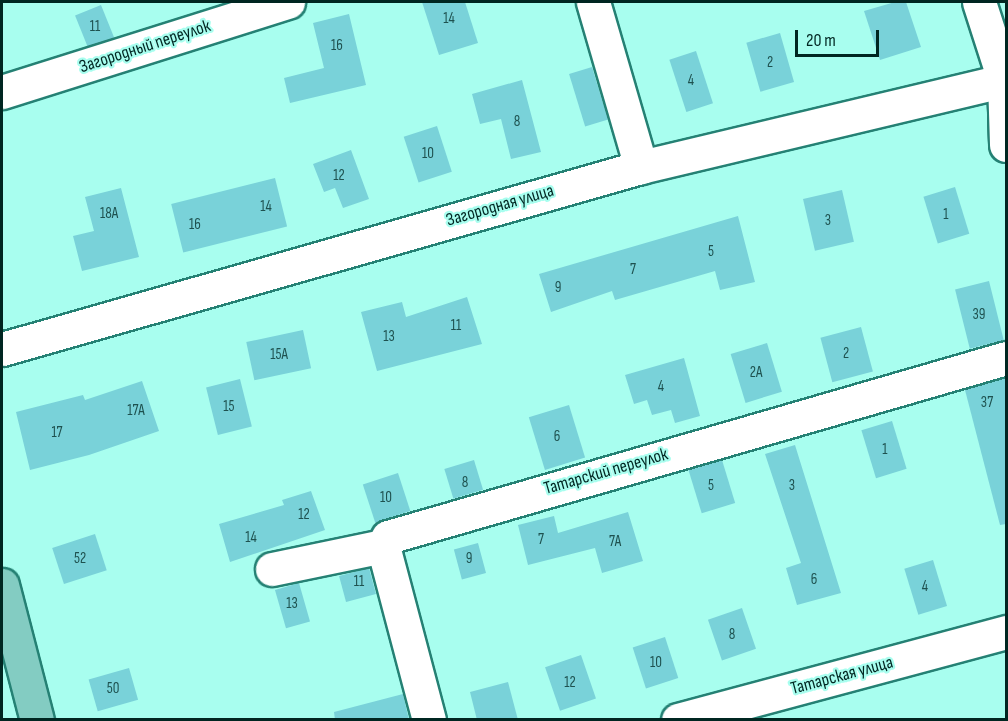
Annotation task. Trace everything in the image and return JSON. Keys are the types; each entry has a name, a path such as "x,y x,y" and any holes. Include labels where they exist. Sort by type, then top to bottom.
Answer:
{"main road":[{"path":"2,585 37,720"}],"street":[{"name":"Загородный переулок","path":"2,92 288,2"},
{"path":"593,2 641,167"},
{"path":"979,2 1005,80 1006,145"},
{"name":"Загородная улица","path":"2,350 641,167 1005,80"},
{"name":"Татарский переулок","path":"383,546 398,532 1006,358"},
{"path":"272,568 383,546 429,720"},
{"name":"Татарская улица","path":"678,720 1006,632"}],"building":[{"path":"422,2 465,2 478,43 439,55"},
{"path":"895,2 906,2 921,47 880,60 864,11"},
{"path":"101,5 114,37 88,48 75,15"},
{"path":"349,14 366,85 290,103 284,78 324,68 313,23"},
{"path":"780,33 794,82 760,92 746,43"},
{"path":"696,51 713,103 686,112 669,60"},
{"path":"592,67 608,120 585,127 569,74"},
{"path":"522,80 541,152 511,159 501,119 480,124 472,94"},
{"path":"437,126 452,172 419,182 404,137"},
{"path":"351,150 369,199 343,208 335,188 324,192 313,164"},
{"path":"275,178 287,227 183,252 171,204"},
{"path":"955,187 969,234 938,244 923,197"},
{"path":"121,188 139,257 82,271 73,236 94,231 85,197"},
{"path":"842,190 854,242 815,251 803,199"},
{"path":"738,216 755,282 720,290 715,271 615,300 612,291 551,312 539,274"},
{"path":"989,281 1004,340 970,349 955,289"},
{"path":"467,297 482,344 377,371 361,312 402,302 406,317"},
{"path":"861,327 873,371 832,382 820,338"},
{"path":"303,330 311,368 254,380 246,342"},
{"path":"767,343 782,392 746,403 731,354"},
{"path":"684,358 700,416 675,423 671,410 652,415 647,400 634,404 625,375"},
{"path":"1006,377 1006,524 1000,525 965,390"},
{"path":"240,379 252,427 218,435 206,387"},
{"path":"142,381 159,431 89,455 30,470 16,412 83,395 85,400"},
{"path":"569,405 585,458 545,470 529,417"},
{"path":"892,421 907,469 876,478 861,430"},
{"path":"795,445 841,593 797,605 786,568 801,563 765,454"},
{"path":"474,460 483,490 453,499 444,469"},
{"path":"722,460 735,503 702,513 689,470"},
{"path":"398,473 410,511 375,522 363,484"},
{"path":"311,491 325,530 230,562 219,524 284,505 282,500"},
{"path":"628,512 643,561 602,573 595,548 528,565 518,525 554,516 558,533"},
{"path":"95,534 107,570 64,584 52,548"},
{"path":"478,543 486,573 462,579 454,549"},
{"path":"933,560 947,606 918,615 904,569"},
{"path":"369,568 376,594 346,602 339,576"},
{"path":"299,583 310,621 286,628 275,590"},
{"path":"742,608 756,649 722,660 708,620"},
{"path":"665,637 678,678 646,688 633,648"},
{"path":"581,655 596,698 560,711 545,667"},
{"path":"129,668 138,700 98,711 89,680"},
{"path":"508,682 518,720 477,720 470,692"},
{"path":"403,694 409,720 335,720 334,712"}]}
